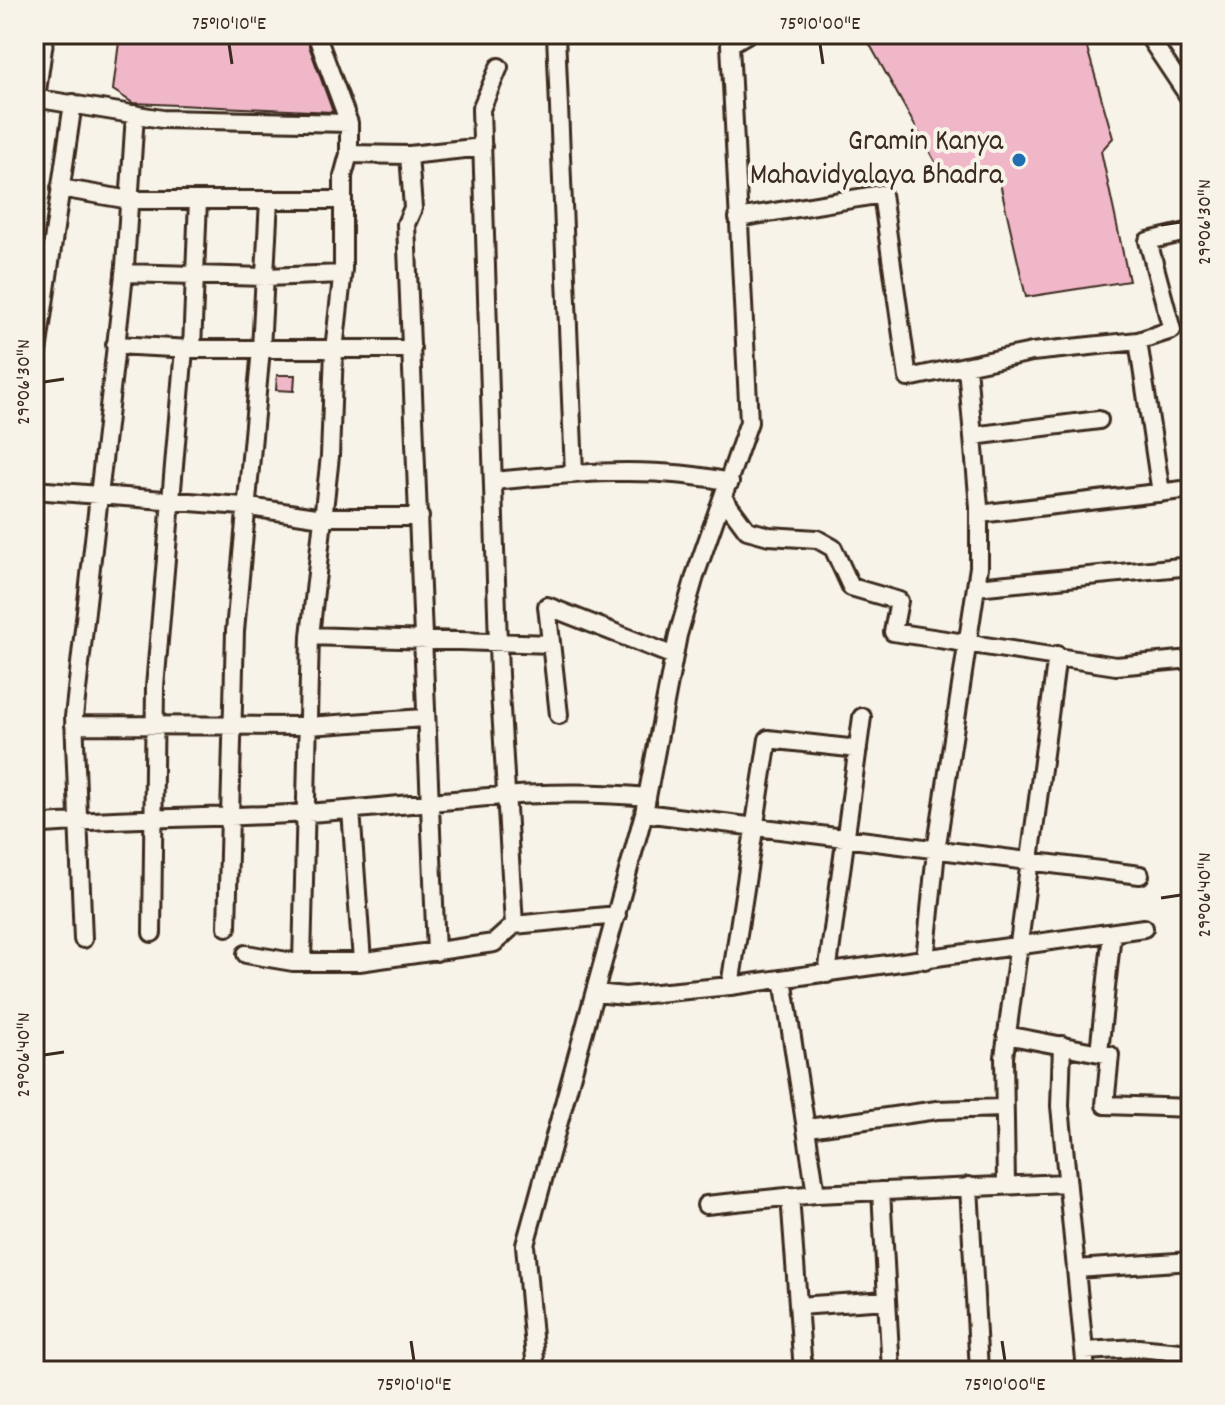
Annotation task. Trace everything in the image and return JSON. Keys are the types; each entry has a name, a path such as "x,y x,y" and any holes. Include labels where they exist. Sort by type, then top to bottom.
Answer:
{"street":[{"path":"45,34 35,98 162,119 349,123"},
{"path":"556,34 574,473"},
{"path":"536,1371 525,1245 646,805 674,656 696,573 749,422 730,44 747,34"},
{"path":"1147,34 1191,100"},
{"path":"302,962 310,636 330,456 334,350 342,274 343,176 349,154 349,123 319,42"},
{"path":"499,67 481,109 498,640 514,925"},
{"path":"34,373 73,103"},
{"path":"83,939 74,725 124,273 135,114"},
{"path":"349,154 409,155 483,147"},
{"path":"409,155 413,208 406,224 436,952"},
{"path":"60,188 130,200 343,200"},
{"path":"738,218 882,194 908,378 1032,352 1138,341 1172,330 1148,241 1191,231"},
{"path":"152,933 154,723 171,502 195,275 198,200"},
{"path":"227,927 235,631 261,349 269,200"},
{"path":"124,273 266,277 342,274"},
{"path":"1138,341 1161,493"},
{"path":"115,345 188,349 412,349"},
{"path":"925,960 936,851 976,587 979,514 967,367"},
{"path":"973,436 1099,420"},
{"path":"494,481 574,473 690,473 730,482"},
{"path":"979,514 1191,489"},
{"path":"34,490 246,507 323,517 420,517"},
{"path":"724,499 747,530 769,536 817,539 833,548 851,587 899,601 893,632 968,641 1116,666 1191,659"},
{"path":"976,587 1191,566"},
{"path":"559,715 547,606 674,656"},
{"path":"310,636 551,644"},
{"path":"1006,1184 1003,1108 1006,1035 1057,655"},
{"path":"827,974 862,717"},
{"path":"74,725 308,726 424,718"},
{"path":"730,986 768,739 858,749"},
{"path":"34,825 307,813 598,792 754,827 1140,875"},
{"path":"351,810 362,961"},
{"path":"246,954 302,962 362,961 494,943 514,925 617,915"},
{"path":"596,993 625,996 730,986 1144,928"},
{"path":"1099,1052 1112,933"},
{"path":"783,979 816,1194"},
{"path":"1006,1035 1110,1055 1105,1105 1191,1108"},
{"path":"1062,1045 1060,1106 1086,1371"},
{"path":"808,1128 937,1110 1003,1108"},
{"path":"706,1205 816,1194 1066,1183"},
{"path":"969,1186 979,1371"},
{"path":"881,1191 891,1371"},
{"path":"790,1196 803,1371"},
{"path":"1077,1269 1191,1261"},
{"path":"798,1306 887,1300"},
{"path":"1085,1351 1138,1348 1191,1353"}],"building":[{"path":"120,34 311,34 309,46 333,112 133,103 113,90"},
{"name":"Gramin Kanya Mahavidyalaya Bhadra","path":"864,34 1083,34 1113,138 1101,151 1129,281 1026,297 997,170 939,169"},
{"path":"277,375 295,375 294,391 276,390"}],"place":[{"name":"Gramin Kanya Mahavidyalaya Bhadra","path":"1019,160"}]}
